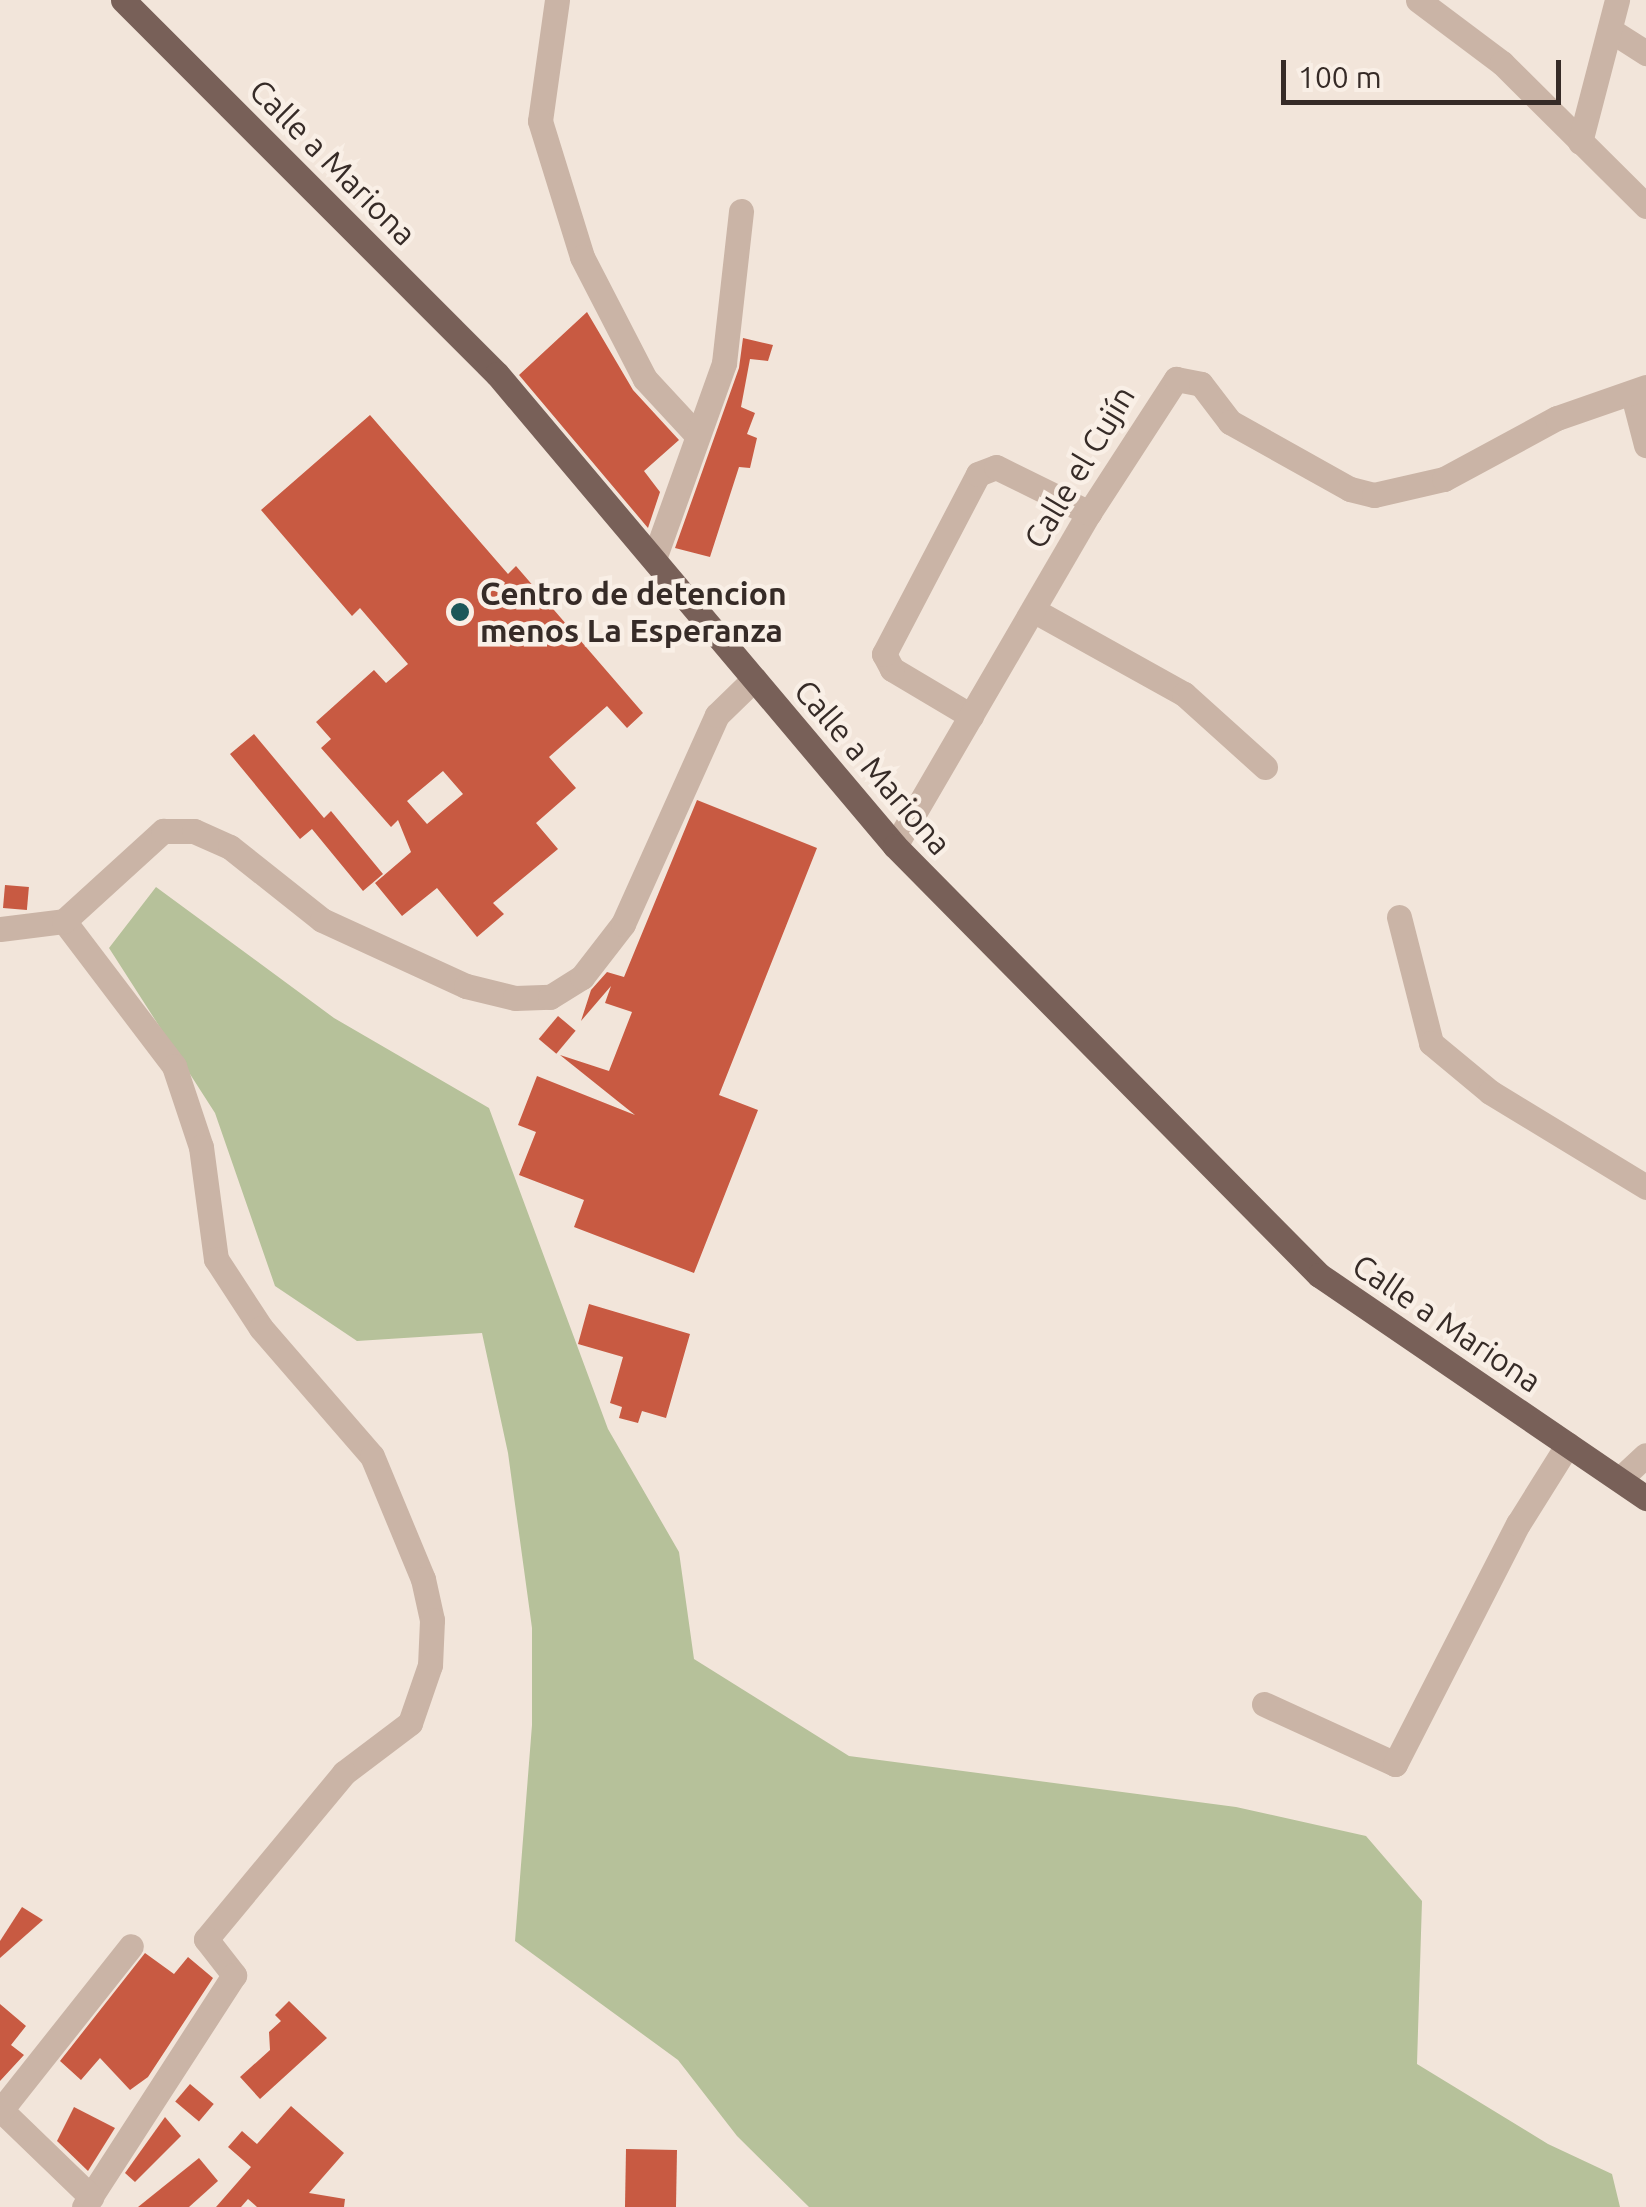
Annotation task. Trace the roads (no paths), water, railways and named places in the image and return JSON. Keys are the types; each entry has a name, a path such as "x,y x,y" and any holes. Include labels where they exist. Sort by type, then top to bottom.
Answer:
{"main road":[{"name":"Calle a Mariona","path":"123,0 498,374 895,846 1319,1275 1646,1498"}],"street":[{"path":"557,0 540,121 582,256 644,380 695,433"},
{"path":"1418,0 1502,63 1646,206"},
{"path":"1580,142 1617,0"},
{"path":"1610,30 1646,53"},
{"path":"655,556 695,433 724,364 740,211"},
{"name":"Calle el Cujín","path":"895,846 1164,388 1187,376 1202,384 1230,422 1350,489 1374,495 1444,478 1557,418 1640,391"},
{"path":"1640,391 1646,444"},
{"path":"971,716 892,669 884,654 978,474 996,466 1090,513"},
{"path":"1033,610 1184,694 1265,767"},
{"path":"0,928 64,921 163,831 194,831 230,846 322,920 466,986 515,998 550,997 582,978 624,924 717,716 754,679"},
{"path":"1399,916 1431,1043 1490,1092 1646,1187"},
{"path":"64,921 174,1066 200,1148 216,1259 261,1328 372,1456 423,1579 432,1620 430,1665 410,1724 344,1773 206,1939 234,1974 88,2202 0,2109 131,1946"},
{"path":"1264,1704 1394,1764 1518,1524 1568,1444"},
{"path":"1620,1480 1646,1455"}],"place":[{"name":"Centro de detencion menos La Esperanza","path":"460,612"}]}
